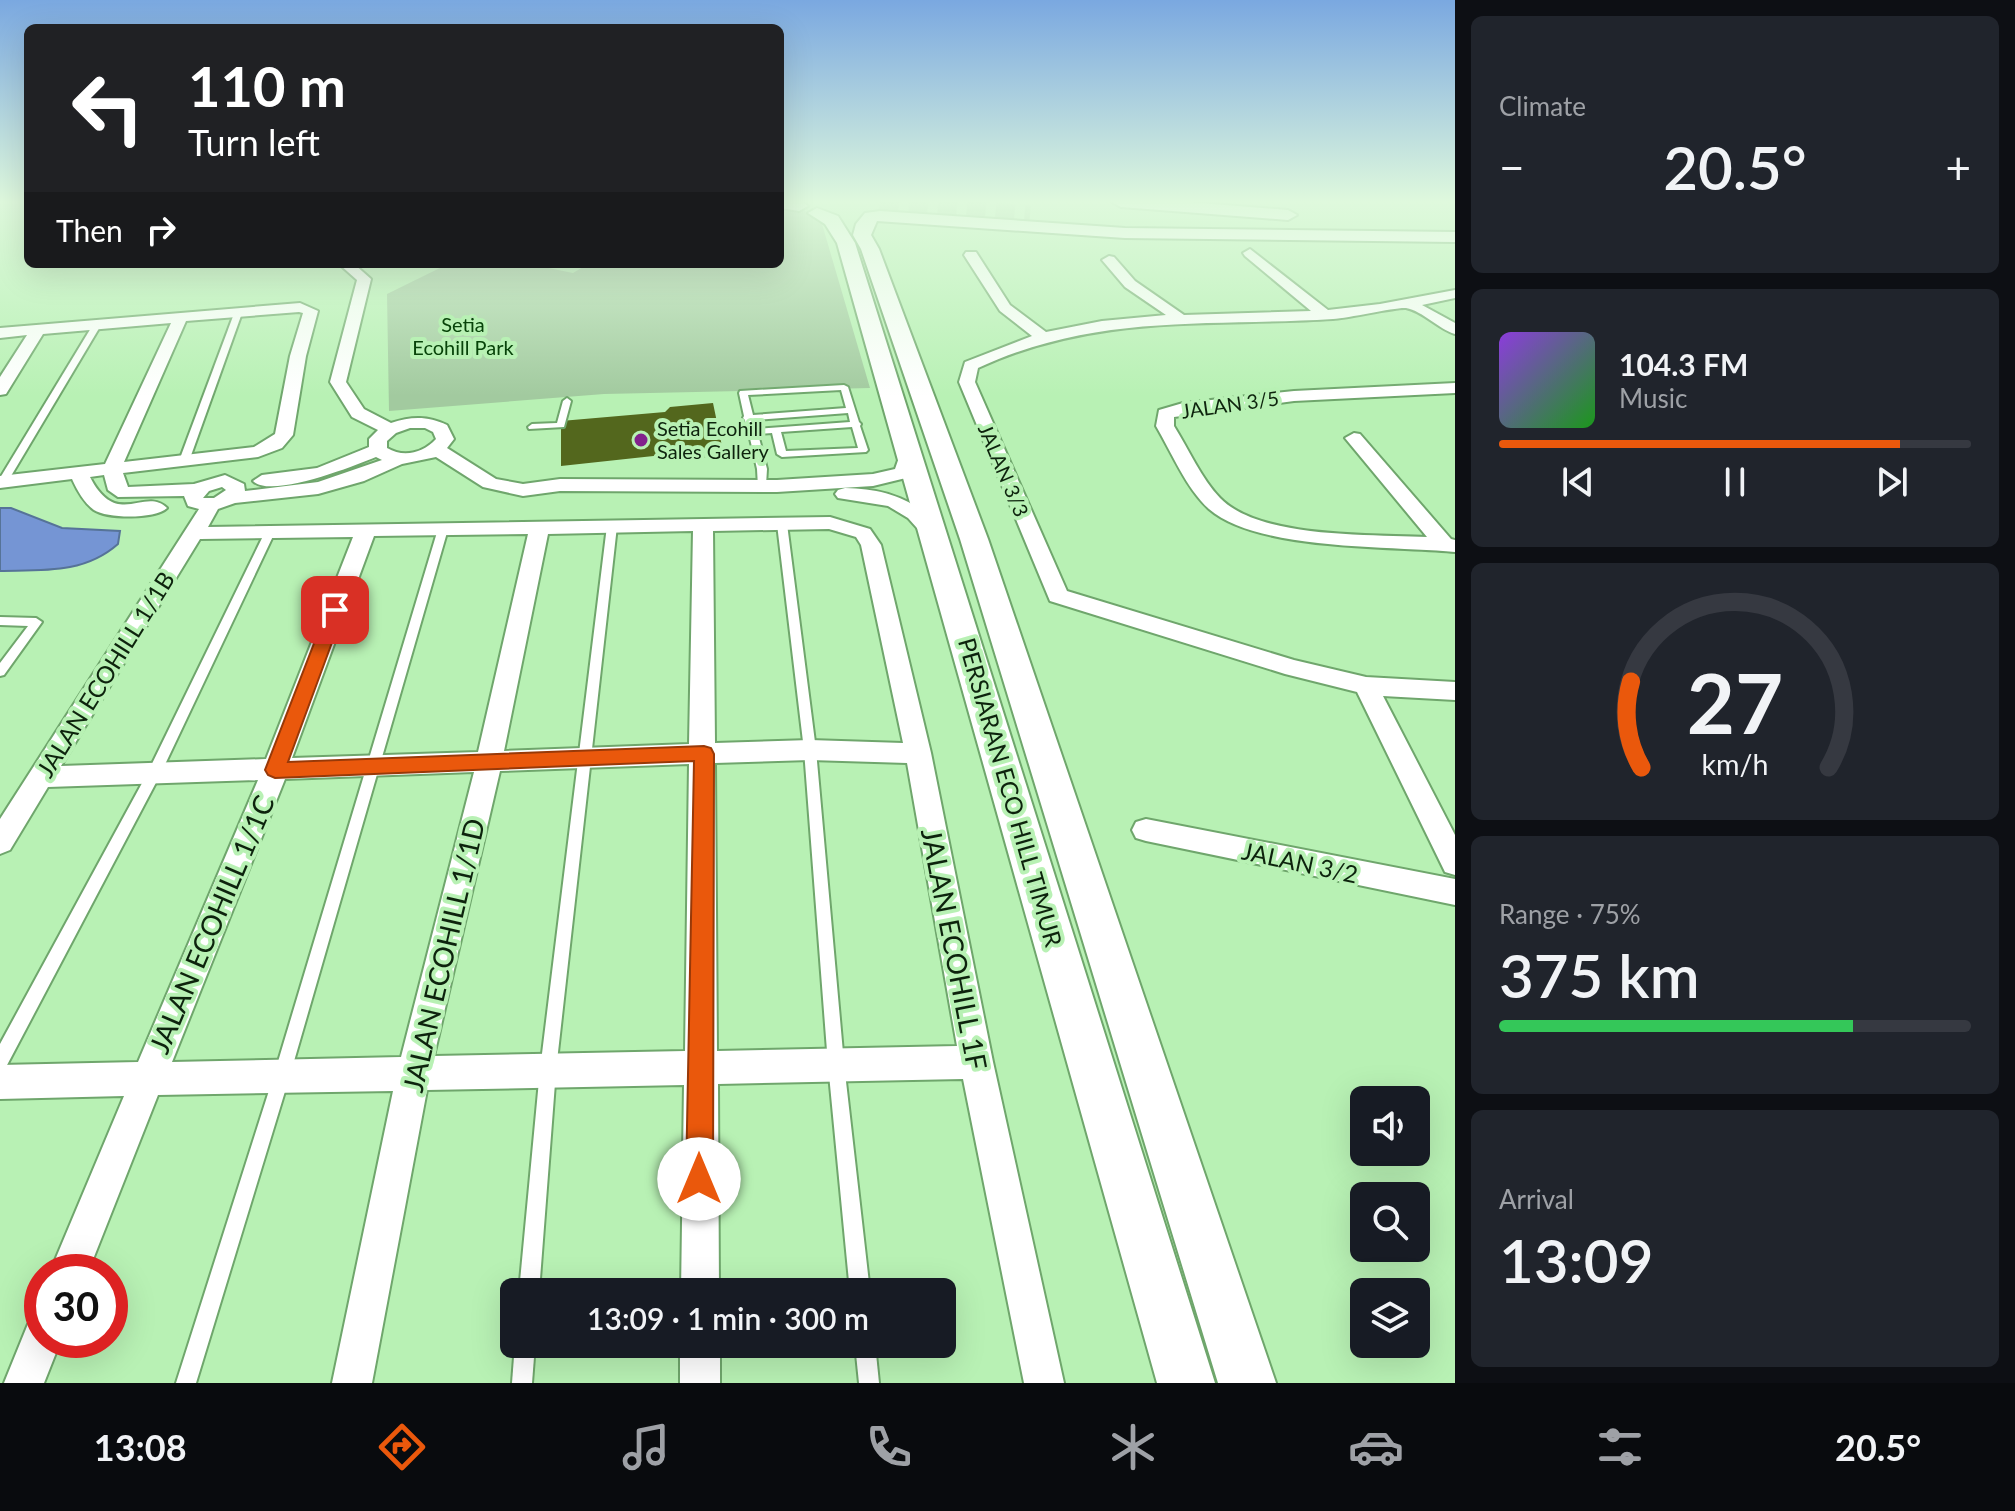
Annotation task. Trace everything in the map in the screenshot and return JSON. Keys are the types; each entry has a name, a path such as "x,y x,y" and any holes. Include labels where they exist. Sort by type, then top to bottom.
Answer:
{"street":[{"name":"PERSIARAN ECO HILL TIMUR","path":"853,267 1186,1383"},
{"name":"PERSIARAN ECO HILL TIMUR","path":"887,267 1247,1383"},
{"path":"978,267 1005,308 1045,338"},
{"path":"1115,267 1130,284 1182,320"},
{"path":"1266,267 1324,314"},
{"path":"351,268 364,279 338,382 358,413 390,429"},
{"name":"JALAN 3/3","path":"1455,294 1403,305 1324,314 1107,326 1045,338 992,354 971,365 967,382 1058,596 1293,668 1366,686 1455,691"},
{"path":"1403,305 1455,329"},
{"path":"0,333 308,308 311,311 298,356 288,421 284,435 276,444 258,452 2,482"},
{"path":"180,319 112,469 118,490 125,493 201,499"},
{"path":"0,390 38,330"},
{"name":"JALAN 3/5","path":"1450,545 1312,536 1237,518 1216,506 1165,426 1165,414 1183,408 1294,396 1455,388"},
{"path":"232,490 322,490 365,476 399,459 419,457 437,449 445,439 445,433 436,425 418,422 390,429 378,439 378,450"},
{"path":"1354,438 1450,545"},
{"path":"437,449 490,483 523,490 560,478 769,486 888,477 903,473 909,450"},
{"path":"78,473 91,501 103,508 124,510 201,499 321,473 378,450 399,459"},
{"path":"769,486 809,494 887,497 916,512 937,540"},
{"name":"JALAN ECOHILL 1/1B","path":"0,842 193,533 201,499"},
{"name":"JALAN ECOHILL 1F","path":"782,524 830,523 848,527 863,533 871,545 918,753 976,1062 1044,1383"},
{"path":"193,533 782,524"},
{"path":"700,1278 703,525"},
{"name":"JALAN ECOHILL 1/1D","path":"352,1383 414,1072 489,762 539,528"},
{"name":"JALAN ECOHILL 1/1C","path":"76,1254 275,770 366,530"},
{"path":"1366,686 1455,863"},
{"path":"41,777 810,750 918,753"},
{"name":"JALAN 3/2","path":"1146,830 1455,892"},
{"path":"0,1082 976,1062"},
{"path":"24,1383 34,1358"},
{"path":"700,1358 700,1383"}],"lane":[{"path":"184,461 238,313"},
{"path":"2,482 97,325"},
{"path":"769,486 747,418 743,393 844,387 863,450 782,454 776,430"},
{"path":"532,427 561,425 567,401"},
{"path":"747,418 852,410"},
{"path":"751,432 857,424"},
{"path":"782,524 810,750 836,1064 859,1278"},
{"path":"530,1278 548,1070 612,526"},
{"path":"186,1383 375,766 443,529"},
{"path":"0,1061 153,775 270,532"},
{"path":"0,621 36,622 0,672"},
{"path":"522,1383 524,1358"},
{"path":"866,1358 869,1383"}],"green space":[{"name":"Setia Ecohill Park","path":"834,267 870,388 604,394 389,411 387,294 440,268 549,268 573,273 581,268"}],"water":[{"path":"0,508 11,508 62,528 120,531 118,544 105,554 77,565 47,570 0,571"}],"building":[{"name":"Setia Ecohill Sales Gallery","path":"713,403 724,456 673,460 672,454 561,466 561,421 665,412 670,407"}],"place":[{"name":"Setia Ecohill Sales Gallery","path":"641,440"}],"route":[{"path":"335,610 275,770 704,754 699,1179"}]}
